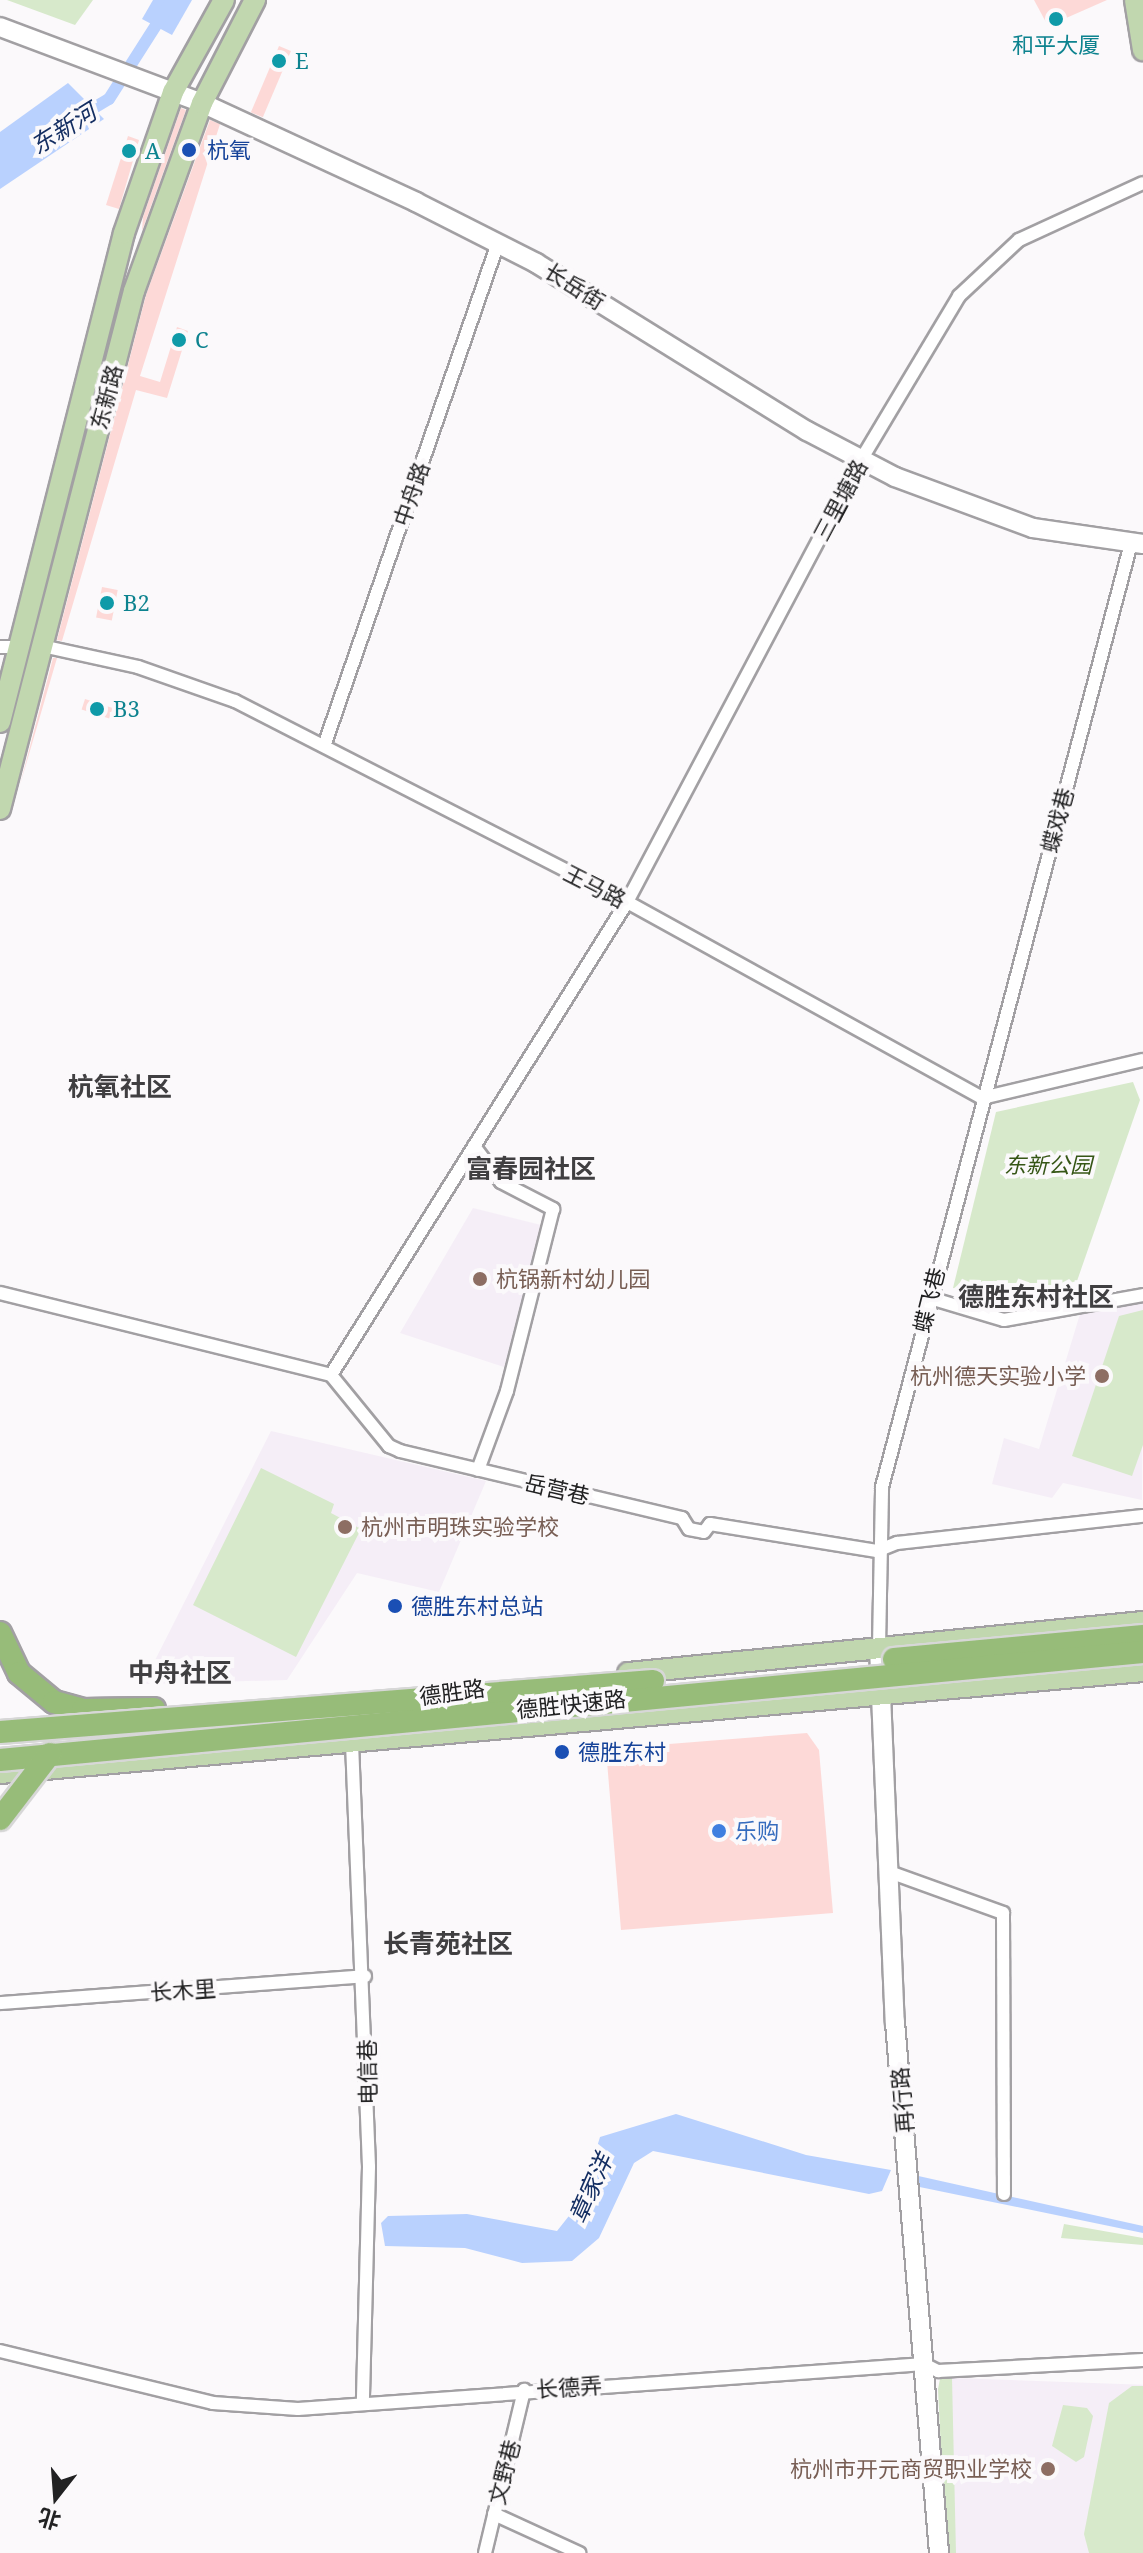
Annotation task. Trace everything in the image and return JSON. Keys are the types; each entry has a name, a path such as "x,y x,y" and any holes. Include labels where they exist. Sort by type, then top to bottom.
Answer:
{"highway":[{"path":"0,1633 19,1673 54,1702 83,1710 154,1709 420,1685 475,1692"},
{"name":"德胜快速路","path":"0,1732 475,1692 672,1680 1143,1636"},
{"name":"德胜快速路","path":"0,1760 1143,1652"},
{"path":"0,1819 49,1755 154,1709"}],"main road":[{"name":"东新路","path":"0,722 10,647 108,289 173,92 224,0"},
{"name":"东新路","path":"0,809 134,291 202,103 255,0"},
{"path":"1135,0 1143,50"},
{"name":"德胜路","path":"0,1741 152,1730 879,1647 1143,1622"},
{"name":"德胜路","path":"0,1773 1143,1671"}],"street":[{"name":"长岳街","path":"0,27 202,103 498,243 861,460 1033,528 1137,543"},
{"name":"三里塘路","path":"331,1375 627,902 861,460 974,276 1019,240 1143,183"},
{"name":"中舟路","path":"324,746 498,243"},
{"name":"蝶戏巷","path":"982,1098 1137,543"},
{"name":"王马路","path":"42,646 210,690 627,902 982,1098"},
{"path":"982,1098 1143,1060"},
{"name":"蝶飞巷","path":"879,1647 877,1551 882,1487 982,1098"},
{"path":"474,1146 501,1182 553,1209 507,1391 478,1470"},
{"path":"0,1293 331,1375"},
{"path":"930,1298 1004,1320 1143,1295"},
{"name":"岳营巷","path":"331,1375 389,1446 682,1518 689,1529 704,1532 710,1524 877,1551 897,1543 1143,1516"},
{"name":"再行路","path":"879,1647 876,1694 892,1873 895,2022 939,2553"},
{"name":"电信巷","path":"352,1743 365,1976 369,2167 363,2402"},
{"path":"892,1873 1003,1913 1004,2194"},
{"name":"长木里","path":"0,2003 365,1976"},
{"name":"长德弄","path":"0,2351 246,2408 924,2364 938,2371 1143,2360"},
{"name":"文野巷","path":"485,2553 524,2390"},
{"path":"494,2514 579,2553"}],"shaded area":[{"name":"杭锅新村幼儿园","path":"473,1208 545,1226 504,1367 400,1333"},
{"name":"杭州德天实验小学","path":"1143,1302 1142,1500 1063,1483 1052,1498 992,1484 1004,1438 1039,1449 1080,1314"},
{"name":"杭州市明珠实验学校","path":"271,1431 486,1481 439,1592 357,1573 287,1680 143,1684"},
{"name":"杭州市开元商贸职业学校","path":"952,2378 1143,2385 1137,2553 946,2553"}],"green space":[{"path":"7,0 93,0 75,25"},
{"name":"东新公园","path":"1133,1082 1140,1100 1077,1281 1006,1300 953,1288 996,1112"},
{"path":"1143,1310 1143,1445 1132,1476 1072,1456 1119,1316"},
{"path":"261,1468 334,1504 331,1513 361,1529 296,1657 193,1605"},
{"path":"1064,2224 1143,2238 1143,2245 1061,2238"},
{"path":"952,2378 956,2553 946,2553 938,2389 940,2379"},
{"path":"1132,2386 1143,2386 1143,2553 1089,2553 1084,2534 1109,2403"},
{"path":"1063,2405 1087,2408 1093,2416 1084,2457 1076,2462 1052,2446"}],"water":[{"path":"153,0 192,0 172,35 142,19"},
{"path":"68,83 104,119 0,189 0,132"},
{"name":"章家洋","path":"676,2114 806,2155 891,2170 882,2191 869,2194 653,2151 634,2163 599,2238 572,2261 522,2263 465,2248 385,2246 381,2223 388,2216 467,2214 557,2231 580,2202 600,2137"},
{"path":"896,2171 1143,2226 1143,2233 905,2184"}],"building":[{"name":"和平大厦","path":"1034,0 1107,0 1048,26"},
{"path":"279,46 291,51 263,117 251,112"},
{"path":"181,108 186,110 142,231 143,217"},
{"path":"210,120 220,124 140,376 160,382 177,327 188,331 167,398 136,390 62,641 57,640 146,295"},
{"path":"128,136 139,140 119,209 106,205"},
{"name":"B2","path":"102,587 118,590 112,620 96,617"},
{"path":"53,658 57,658 20,785"},
{"name":"B3","path":"85,699 113,708 109,718 82,709"},
{"name":"乐购","path":"807,1733 819,1750 833,1913 621,1930 606,1749"}],"waterway":[{"name":"东新河","path":"82,115 109,99 172,0"}],"place":[{"name":"和平大厦","path":"1056,19"},
{"name":"E","path":"279,61"},
{"name":"杭氧","path":"189,150"},
{"name":"A","path":"129,151"},
{"name":"C","path":"179,340"},
{"name":"B2","path":"107,603"},
{"name":"B3","path":"97,709"},
{"name":"杭锅新村幼儿园","path":"480,1279"},
{"name":"杭州德天实验小学","path":"1102,1376"},
{"name":"杭州市明珠实验学校","path":"345,1527"},
{"name":"德胜东村总站","path":"395,1606"},
{"name":"德胜东村","path":"562,1752"},
{"name":"乐购","path":"719,1831"},
{"name":"杭州市开元商贸职业学校","path":"1048,2469"}],"district":[{"name":"杭氧社区","path":"120,1087"},
{"name":"富春园社区","path":"531,1169"},
{"name":"德胜东村社区","path":"1036,1297"},
{"name":"中舟社区","path":"180,1673"},
{"name":"长青苑社区","path":"448,1944"}]}
